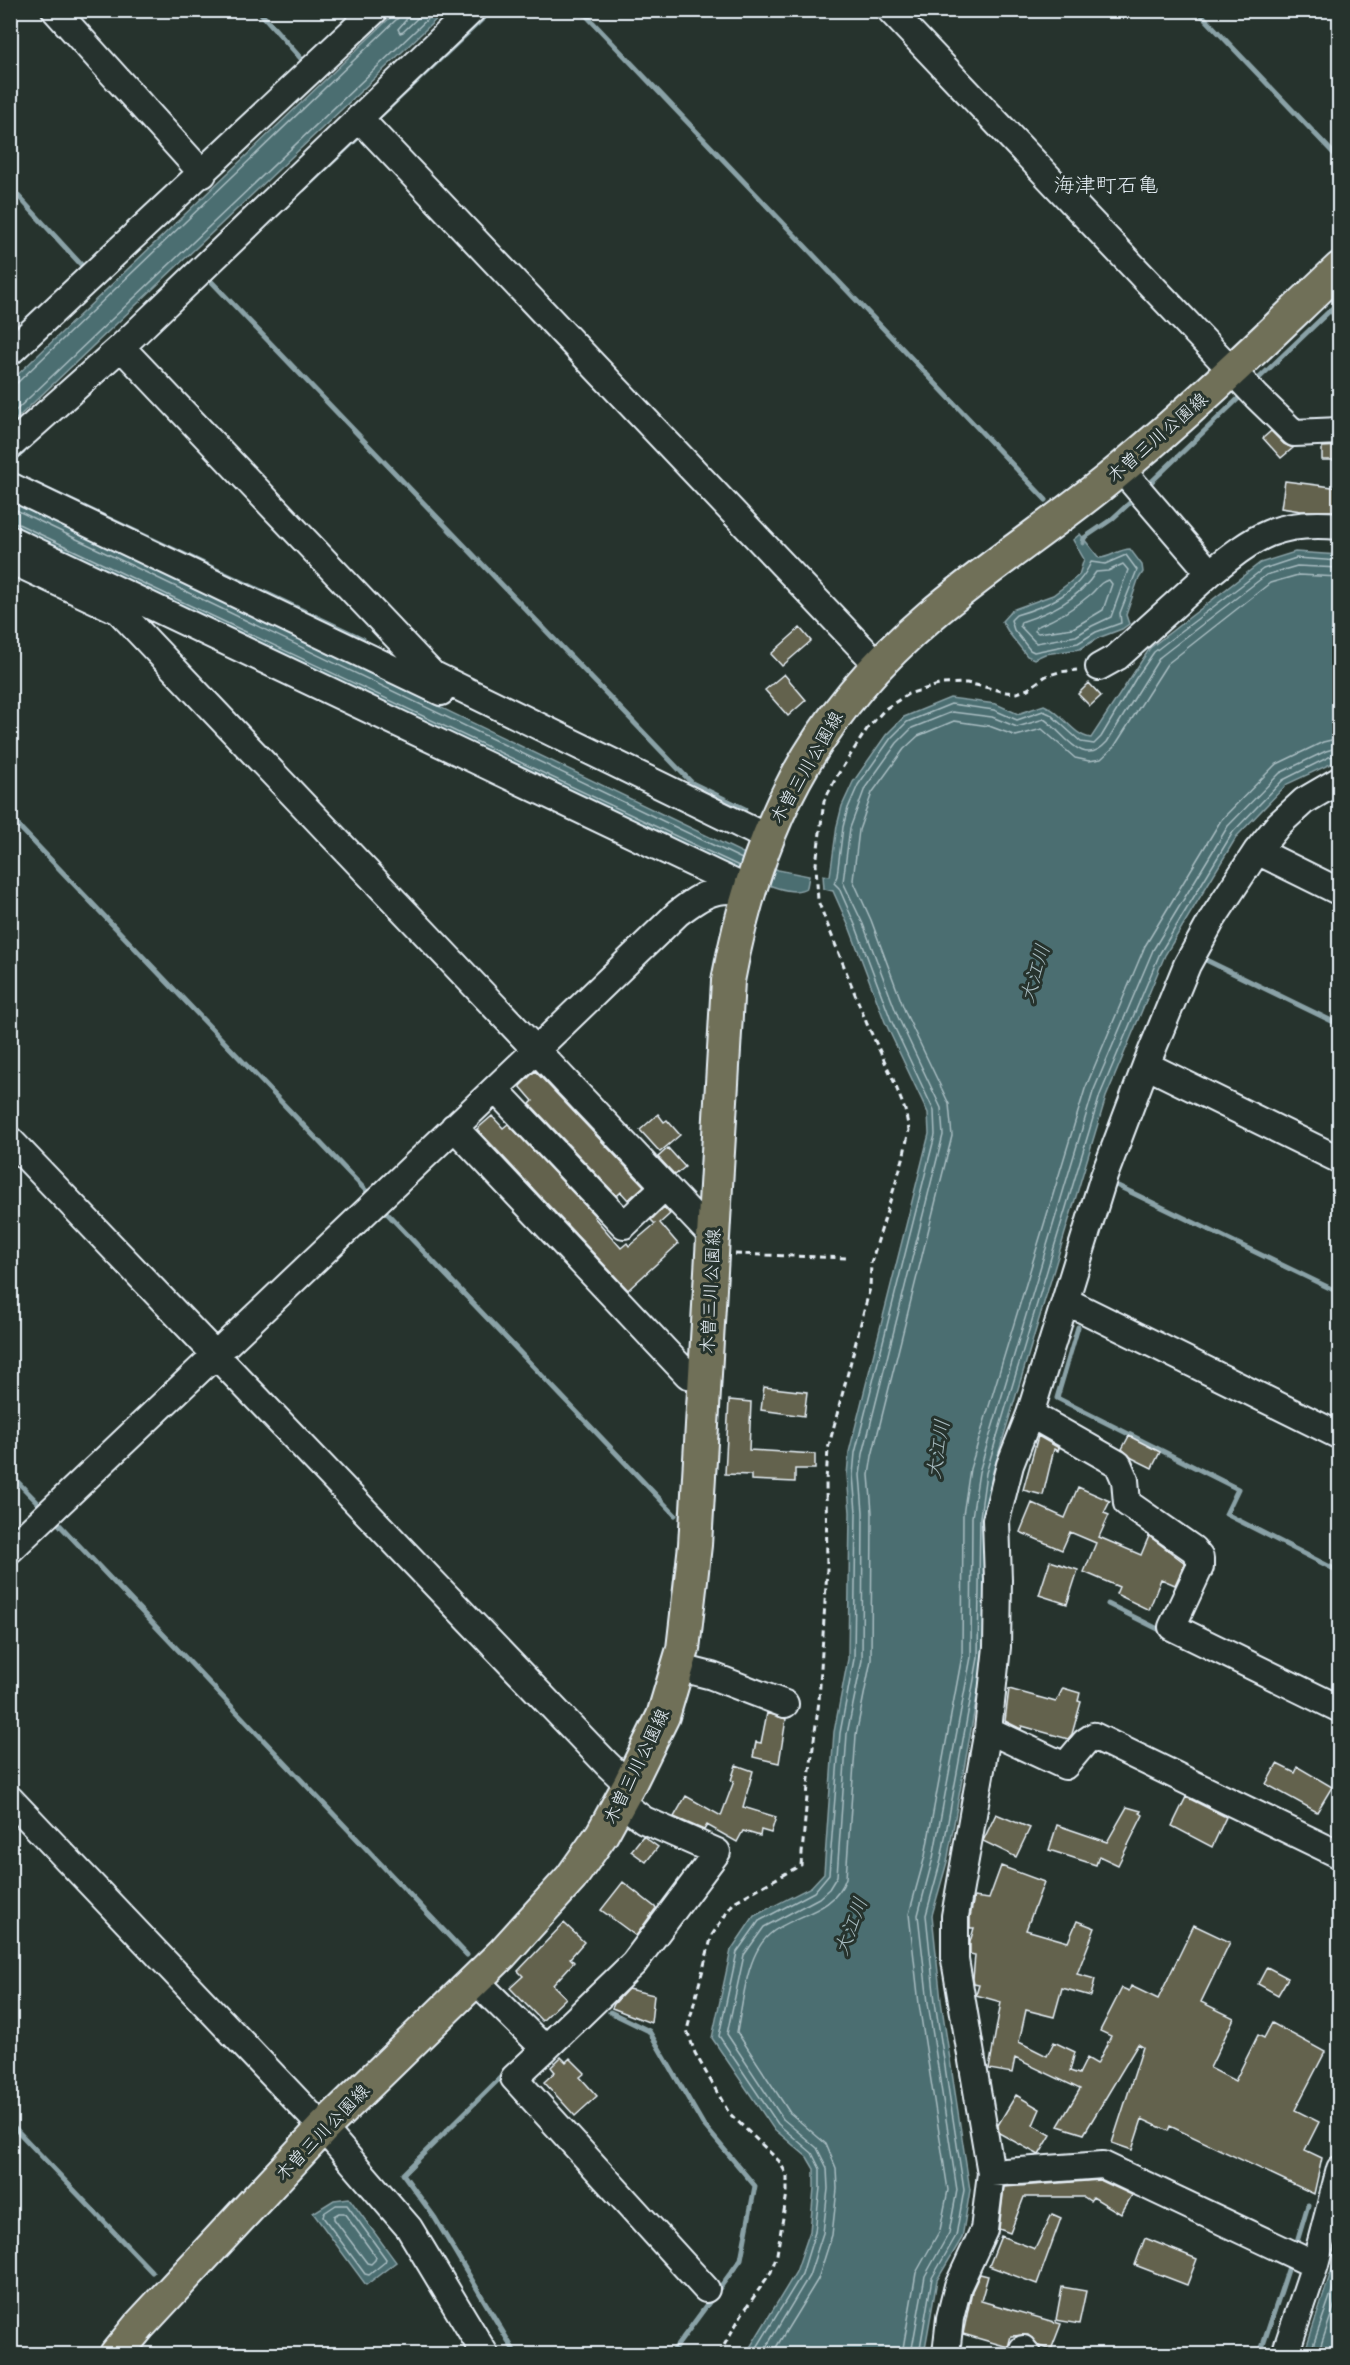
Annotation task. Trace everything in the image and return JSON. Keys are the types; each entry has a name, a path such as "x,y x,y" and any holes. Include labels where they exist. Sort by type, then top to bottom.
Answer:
{"main road":[{"name":"木曽三川公園線","path":"116,2355 147,2317 323,2128 475,1980 571,1878 602,1834 663,1716 683,1649 695,1545 728,981 736,934 764,846 783,800 813,748 843,705 878,665 931,615 1121,469 1233,370 1340,268"}],"street":[{"path":"55,10 203,174"},
{"path":"10,352 203,174 375,10"},
{"path":"10,446 121,347 472,10"},
{"path":"890,10 1257,397 1294,433 1340,431"},
{"path":"359,118 878,665"},
{"path":"121,347 432,674 738,824 764,846"},
{"path":"1121,469 1210,573"},
{"path":"10,486 722,826 738,824"},
{"path":"1099,667 1117,657 1210,573 1260,536 1290,525 1340,526"},
{"path":"10,539 750,886"},
{"path":"10,560 119,611 665,1186 713,1245"},
{"path":"946,2355 950,2318 958,2286 984,2230 991,2174 955,1960 955,1916 988,1730 997,1647 996,1520 1010,1465 1030,1414 1104,1176 1187,965 1212,918 1257,851 1279,824 1304,801 1340,780"},
{"path":"1257,851 1340,892"},
{"path":"10,1550 678,914 698,899 719,890 750,886"},
{"path":"1146,1065 1340,1160"},
{"path":"495,1089 624,1225 665,1186"},
{"path":"454,1127 688,1375 705,1377"},
{"path":"10,1140 214,1356 607,1764 624,1794 644,1820 717,1852 634,1963 514,2078 706,2289"},
{"path":"1066,1301 1340,1436"},
{"path":"1030,1414 1118,1464 1125,1480 1127,1503 1193,1549 1200,1558 1200,1567 1172,1626 1340,1709"},
{"path":"677,1667 712,1676 785,1704"},
{"path":"988,1730 1065,1766 1085,1742 1094,1736 1340,1855"},
{"path":"10,1799 323,2128 409,2228 485,2355"},
{"path":"475,1980 545,2049"},
{"path":"991,2174 1103,2165 1315,2265"},
{"path":"1285,2355 1315,2265 1340,2169"}],"path":[{"path":"719,2355 742,2314 771,2272 777,2254 787,2193 787,2175 779,2161 729,2113 695,2053 687,2030 712,1935 734,1902 801,1865 819,1701 827,1569 828,1449 870,1288 872,1263 909,1131 905,1110 893,1079 867,1024 818,901 816,864 824,801 867,729 885,709 908,694 942,684 967,682 1017,693 1028,689 1046,676 1099,667"},
{"path":"713,1245 847,1258"}],"water":[{"path":"397,11 445,11 11,424 11,381"},
{"path":"10,500 778,870 809,876 807,887 792,891 782,889 734,870 11,525"},
{"path":"1080,534 1099,558 1130,549 1142,565 1143,572 1126,615 1129,624 1080,649 1045,654 1034,659 1027,656 1002,621 1012,610 1053,595 1079,575 1084,559 1073,540"},
{"name":"大江川","path":"1295,552 1339,555 1339,760 1287,784 1237,836 1165,955 1106,1097 992,1475 986,1517 984,1658 947,1862 932,1915 941,2001 970,2190 962,2238 937,2280 924,2354 746,2354 796,2272 810,2231 814,2169 807,2157 773,2128 712,2038 731,1950 754,1916 811,1887 824,1873 834,1732 848,1659 850,1512 847,1475 849,1452 929,1134 928,1113 885,1022 850,929 833,891 824,889 823,875 830,876 842,806 853,782 886,735 904,717 950,698 996,704 1018,714 1044,705 1078,733 1091,738 1150,648 1260,563"},
{"path":"349,2198 396,2262 366,2285 313,2213 334,2200"},
{"path":"1339,2255 1339,2354 1304,2354 1332,2269"}],"building":[{"path":"1271,431 1284,444 1293,448 1281,458 1263,438"},
{"path":"1340,446 1340,460 1322,460 1322,447"},
{"path":"1285,481 1340,488 1340,511 1301,511 1281,508"},
{"path":"800,628 811,641 782,666 771,654"},
{"path":"784,674 806,700 788,716 765,690"},
{"path":"1089,683 1101,696 1090,706 1078,694"},
{"path":"535,1071 644,1186 628,1200 621,1192 617,1196 530,1104 533,1101 520,1086"},
{"path":"658,1114 664,1122 667,1120 680,1135 660,1152 640,1130"},
{"path":"492,1116 503,1128 508,1124 595,1216 621,1248 627,1243 629,1246 655,1224 651,1220 664,1207 670,1214 660,1223 678,1244 628,1290 477,1129"},
{"path":"668,1148 685,1167 675,1175 658,1157"},
{"path":"764,1387 807,1392 804,1416 761,1410"},
{"path":"729,1400 751,1402 749,1450 815,1454 815,1469 795,1469 795,1482 751,1480 751,1475 725,1474"},
{"path":"1038,1436 1059,1448 1058,1451 1054,1449 1043,1495 1023,1490"},
{"path":"1129,1436 1160,1452 1152,1468 1132,1458 1122,1449"},
{"path":"1078,1487 1110,1501 1104,1513 1109,1515 1099,1537 1141,1555 1149,1536 1185,1563 1175,1585 1161,1579 1149,1610 1116,1594 1119,1587 1084,1572 1096,1543 1070,1532 1062,1550 1020,1532 1032,1503 1065,1518"},
{"path":"1050,1561 1078,1570 1067,1604 1039,1595"},
{"path":"1063,1688 1080,1693 1078,1701 1081,1702 1072,1734 1068,1739 1022,1726 1021,1729 1005,1721 1009,1689 1056,1702"},
{"path":"767,1713 786,1719 779,1763 753,1757 756,1742 761,1743"},
{"path":"1277,1764 1295,1773 1298,1767 1332,1787 1317,1812 1266,1784"},
{"path":"736,1765 753,1771 743,1807 776,1817 771,1833 761,1830 760,1836 743,1831 737,1842 707,1825 704,1830 674,1817 686,1796 721,1816 734,1781 731,1780"},
{"path":"1186,1797 1226,1817 1212,1847 1172,1826"},
{"path":"1127,1807 1141,1811 1143,1815 1118,1865 1099,1856 1096,1865 1049,1850 1057,1825 1107,1842"},
{"path":"996,1814 1030,1828 1016,1857 983,1841"},
{"path":"643,1836 658,1847 646,1862 631,1851"},
{"path":"1001,1866 1044,1882 1026,1930 1068,1942 1077,1921 1095,1928 1077,1974 1095,1979 1091,1996 1062,1988 1054,2017 1026,2010 1019,2042 1047,2056 1054,2042 1075,2052 1070,2071 1079,2074 1087,2058 1097,2064 1111,2036 1100,2031 1122,1988 1129,1991 1131,1986 1158,1999 1194,1925 1230,1942 1201,2002 1234,2018 1210,2068 1235,2081 1258,2035 1264,2038 1272,2023 1325,2052 1295,2110 1319,2122 1305,2150 1322,2158 1314,2194 1170,2126 1168,2131 1142,2119 1132,2150 1112,2143 1143,2047 1138,2044 1084,2134 1058,2126 1080,2089 1015,2058 1012,2073 989,2069 1001,2002 976,1995 979,1985 974,1984 973,1979 975,1955 970,1954 970,1942 974,1928 970,1928 970,1917 974,1897 989,1899"},
{"path":"623,1882 656,1908 636,1936 601,1910"},
{"path":"564,1923 584,1942 570,1958 574,1962 553,1985 566,1998 542,2021 510,1988 523,1976 518,1971"},
{"path":"1267,1967 1288,1978 1278,1995 1258,1984"},
{"path":"628,1989 654,1995 651,2023 612,2008"},
{"path":"561,2057 566,2062 570,2058 585,2073 580,2077 597,2096 575,2116 544,2082 555,2072 551,2067"},
{"path":"1016,2095 1040,2109 1033,2125 1051,2135 1039,2155 999,2133 998,2125"},
{"path":"1100,2180 1132,2195 1121,2214 1093,2197 1090,2201 1084,2197 1024,2197 1010,2233 999,2229 1004,2187"},
{"path":"1052,2214 1061,2218 1037,2284 989,2266 1001,2236 1035,2249"},
{"path":"1145,2238 1197,2259 1187,2285 1135,2265"},
{"path":"980,2274 988,2276 981,2301 1061,2324 1051,2350 1039,2346 1028,2335 1011,2336 1008,2347 963,2334 972,2291"},
{"path":"1062,2287 1086,2291 1079,2324 1056,2320"}],"waterway":[{"path":"258,10 304,62"},
{"path":"375,121 492,10"},
{"path":"581,10 1046,500"},
{"path":"1197,10 1340,160"},
{"path":"304,189 363,133"},
{"path":"10,187 86,270"},
{"path":"209,279 692,783 745,809"},
{"path":"1254,383 1340,301"},
{"path":"1330,310 1340,321"},
{"path":"1147,486 1241,396"},
{"path":"10,462 23,452"},
{"path":"10,472 20,477"},
{"path":"31,482 363,639"},
{"path":"1083,543 1084,538 1112,519 1135,498"},
{"path":"10,817 371,1196"},
{"path":"1206,960 1340,1025"},
{"path":"1118,1186 1340,1293"},
{"path":"382,1208 675,1515"},
{"path":"1078,1327 1057,1398 1238,1489 1226,1514 1340,1572"},
{"path":"10,1474 42,1507"},
{"path":"55,1520 467,1955"},
{"path":"1108,1604 1166,1633"},
{"path":"610,2012 649,2031 703,2124 755,2186 741,2259 671,2354"},
{"path":"506,2072 403,2174 435,2218 516,2354"},
{"path":"10,2123 152,2272"},
{"path":"1294,2244 1296,2245 1308,2205"},
{"path":"1260,2354 1290,2264"}],"district":[{"name":"海津町石亀","path":"1106,184"}]}
